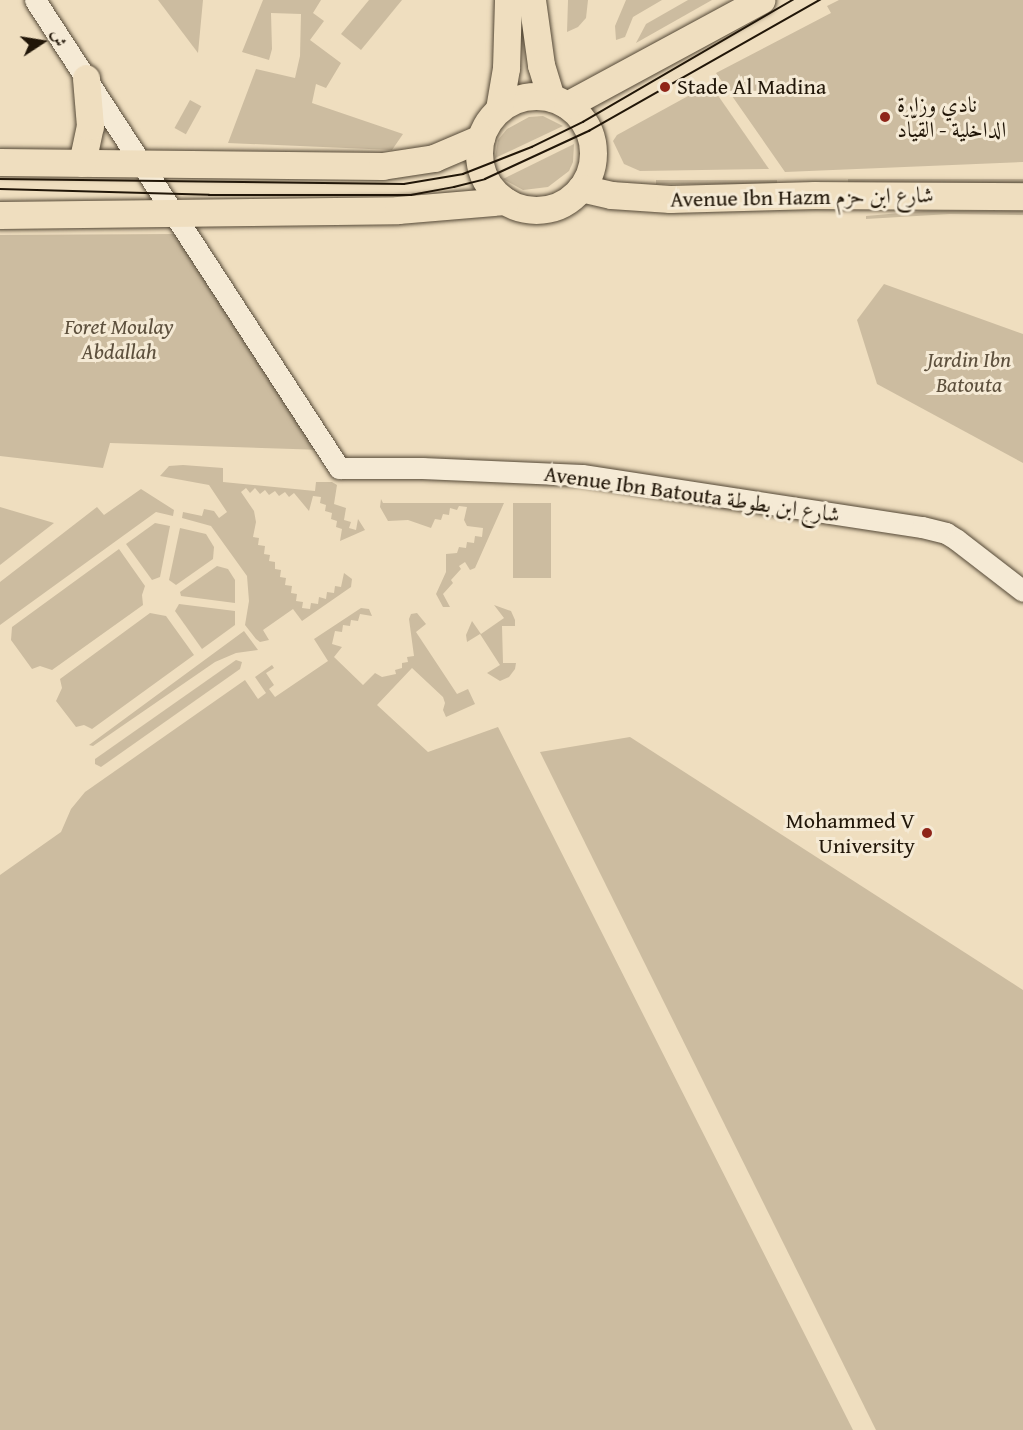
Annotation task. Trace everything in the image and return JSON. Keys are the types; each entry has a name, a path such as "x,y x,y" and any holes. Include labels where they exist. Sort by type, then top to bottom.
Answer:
{"main road":[{"path":"500,109 506,68 508,0"},
{"path":"532,0 541,65 559,101 584,122 592,143 591,166 581,188 563,203 540,210 528,210 506,201 485,179 479,158 481,138 485,127 500,109 521,98 559,101 760,0"},
{"path":"82,163 90,126 86,78"},
{"path":"0,162 382,166 434,158 481,138"},
{"name":"Avenue Ibn Hazm شارع ابن حزم","path":"581,188 611,195 670,199 815,195 1023,196"},
{"path":"0,215 398,210 506,201"}],"street":[{"path":"35,0 175,214"},
{"name":"Avenue Ibn Batouta شارع ابن بطوطة","path":"175,214 339,468 422,468 582,475 922,527 951,537 984,559 1023,591"}],"green space":[{"path":"158,0 203,0 198,53"},
{"path":"263,0 321,0 313,13 324,21 310,40 341,63 326,88 316,84 312,103 403,134 392,150 228,143 256,69 295,78 300,56 301,14 271,13 272,49 269,60 242,52"},
{"path":"369,0 402,0 361,50 341,34"},
{"path":"568,0 588,0 586,18 578,27 567,32"},
{"path":"626,0 662,0 633,17 625,37 616,40 615,26"},
{"path":"688,0 712,0 636,43 646,24"},
{"name":"نادي وزارة الداخلية - القيّاد","path":"839,0 1023,0 1023,162 785,172 716,73 831,13 827,6"},
{"path":"710,84 769,169 640,171 624,164 613,141 617,135"},
{"path":"190,100 201,106 186,134 174,128"},
{"path":"543,116 563,126 495,158 498,140 507,129 529,117"},
{"path":"574,144 573,162 569,171 548,187 523,190 503,179"},
{"path":"848,179 1023,179 1023,183 848,183"},
{"path":"656,180 777,180 777,184 656,184"},
{"path":"923,211 1023,211 1023,215 950,214 866,219 866,216"},
{"name":"Foret Moulay Abdallah","path":"175,234 324,450 110,443 103,468 0,456 0,235"},
{"name":"Jardin Ibn Batouta","path":"884,284 1023,334 1023,463 877,384 857,320"},
{"path":"169,466 223,468 223,482 315,491 316,482 332,482 337,485 334,504 346,508 344,520 351,522 349,528 356,530 358,519 365,530 340,541 342,529 336,527 337,521 331,519 332,513 325,511 326,505 320,503 321,497 313,496 309,511 294,493 289,497 285,492 279,496 275,491 269,495 265,490 260,494 255,488 250,493 246,488 241,492 254,511 256,522 253,537 259,538 258,545 265,546 264,554 270,555 269,561 275,562 275,569 281,570 280,577 286,578 285,585 292,586 291,593 297,594 296,601 303,602 302,608 310,609 311,603 318,604 319,597 326,599 327,592 334,593 335,586 341,587 344,573 352,579 351,587 302,621 293,609 263,630 269,640 260,642 245,625 249,601 247,576 211,526 182,518 183,512 202,516 204,509 214,511 219,518 227,512 209,485 160,476"},
{"path":"141,489 174,510 173,516 156,512 0,625 0,582 97,507 104,515"},
{"path":"381,499 383,503 504,503 475,568 470,570 465,562 459,566 461,569 451,580 453,583 443,594 450,607 443,607 436,594 446,572 446,554 457,553 459,547 466,548 467,542 474,543 475,536 482,537 483,528 467,526 464,520 467,507 459,506 457,510 450,508 449,515 443,514 441,520 435,519 431,528 408,520 388,521 380,507"},
{"path":"513,503 551,503 551,578 513,578"},
{"path":"0,507 54,523 0,565"},
{"path":"155,523 170,526 160,577 152,580 126,544"},
{"path":"180,528 206,534 214,547 213,559 176,585 169,580"},
{"path":"119,549 145,586 142,595 143,605 52,670 40,666 32,669 11,640 12,627"},
{"path":"217,566 228,569 235,580 235,603 181,596 180,592"},
{"path":"179,604 235,611 235,625 202,649 175,611"},
{"path":"494,605 511,611 515,620 515,626 502,626 503,663 516,663 515,669 509,677 500,681 487,673 500,665 480,634 467,642 466,635 472,621 481,634 504,618"},
{"path":"361,608 369,609 372,616 360,614 358,621 351,620 350,626 343,625 342,632 335,631 332,644 342,647 334,657 363,685 375,673 382,677 396,674 395,670 402,668 402,663 408,662 407,657 414,656 409,619 411,614 417,613 426,624 416,632 457,694 468,689 475,704 446,717 443,710 445,703 443,697 412,668 377,705 428,752 498,727 853,1430 0,1430 0,875 61,832 71,809 85,792 245,680 258,699 266,693 255,677 272,665 274,668 266,673 274,685 269,689 275,697 328,661 314,639"},
{"path":"150,613 166,616 194,655 92,729 84,725 76,727 56,701 62,688 60,679"},
{"path":"244,631 258,650 236,653 215,662 93,746 89,745"},
{"path":"236,660 242,662 240,669 101,767 95,764 95,759"},
{"path":"630,737 1023,990 1023,1430 876,1430 540,752"}],"tram line":[{"path":"0,179 404,184 463,174 532,147 583,122 793,0"},
{"path":"0,189 209,195 411,195 454,187 485,179 589,131 820,0"}],"place":[{"name":"Stade Al Madina","path":"665,87"},
{"name":"نادي وزارة الداخلية - القيّاد","path":"885,117"},
{"name":"Mohammed V University","path":"927,833"}]}
